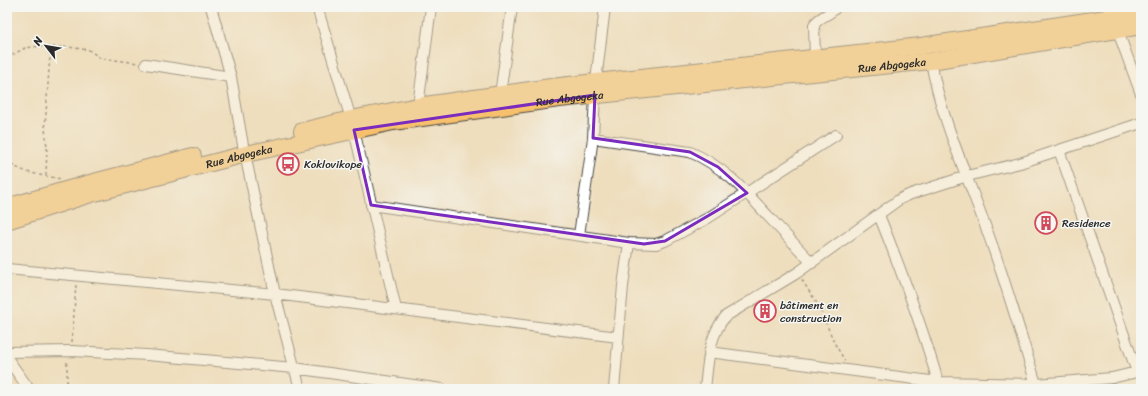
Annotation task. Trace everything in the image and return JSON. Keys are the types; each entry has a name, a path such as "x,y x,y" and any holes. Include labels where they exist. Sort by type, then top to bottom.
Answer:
{"main road":[{"name":"Rue Abgogeka","path":"7,207 141,169 244,150 353,125 418,106 500,95 931,61 1141,11"},
{"name":"Rue Abgogeka","path":"353,125 393,122 559,99 596,88 815,58 921,46 1114,18 1141,26"},
{"name":"Rue Abgogeka","path":"7,221 91,194 244,150"}],"street":[{"path":"211,7 231,77 244,150 275,294 300,389"},
{"path":"317,7 353,125 396,308"},
{"path":"418,106 431,7"},
{"path":"500,95 512,7"},
{"path":"579,235 593,138 596,88 605,7"},
{"path":"815,58 814,25 816,21 832,13 836,7"},
{"path":"1114,18 1141,94"},
{"path":"931,61 936,86 948,125 990,239 1036,384"},
{"path":"146,64 231,77"},
{"path":"704,389 709,352 716,330 726,316 797,274 900,199 967,176 1020,163 1141,123"},
{"path":"372,205 629,243 656,244 665,241 705,220 836,135"},
{"path":"593,138 690,152 703,158 718,167 747,193 812,263"},
{"path":"709,352 938,382 1036,384 1112,378 1139,371 1059,150"},
{"path":"879,215 898,262 938,382"},
{"path":"614,389 618,337 629,243"},
{"path":"7,269 275,294 618,337"},
{"path":"7,352 69,351 147,354 294,368 442,389"},
{"path":"7,358 29,389"},
{"path":"1112,378 1113,389"}],"path":[{"path":"7,58 25,48 41,46 48,48 68,47 89,50 100,58 146,64"},
{"path":"46,175 47,148 45,128 50,55 48,48"},
{"path":"7,160 13,166 38,174 62,179 64,191"},
{"path":"797,274 818,305 835,344 851,370"},
{"path":"67,389 69,351 77,276"}],"highlighted area":[{"path":"595,95 593,138 690,152 718,167 747,193 665,241 644,244 371,205 354,130"}],"place":[{"name":"Koklovikope","path":"288,164"},
{"name":"Residence","path":"1046,223"},
{"name":"bâtiment en construction","path":"765,311"}]}
